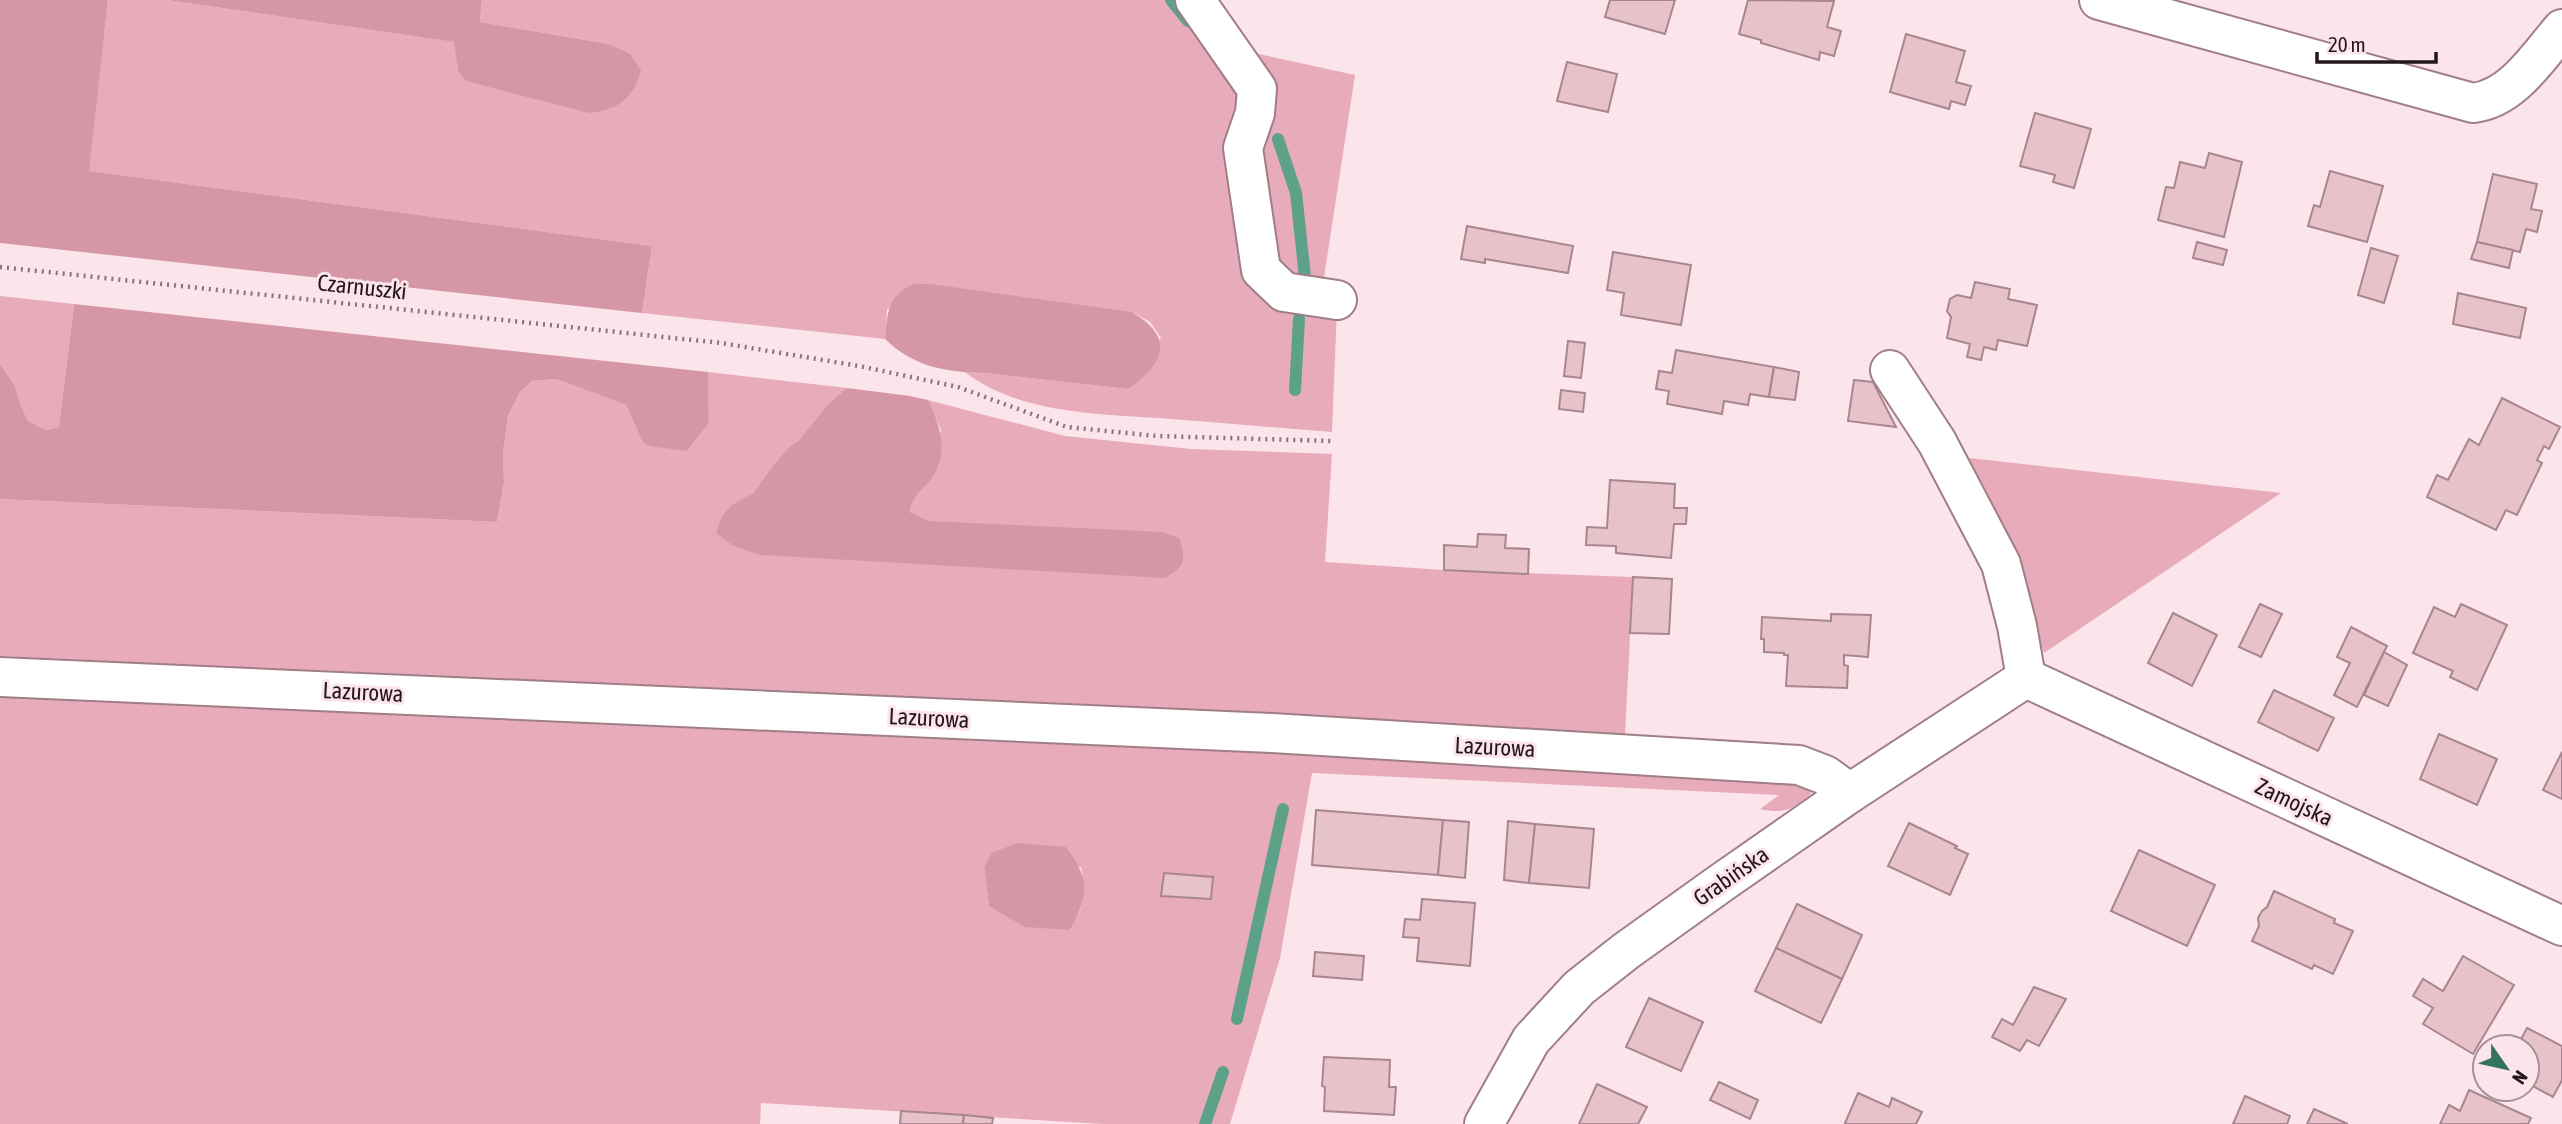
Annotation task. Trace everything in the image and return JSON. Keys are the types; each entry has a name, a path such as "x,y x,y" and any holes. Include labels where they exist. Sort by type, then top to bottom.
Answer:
{"street":[{"path":"1195,0 1257,89 1255,113 1242,148 1261,270 1284,292 1337,300"},
{"path":"2099,0 2473,103 2487,101 2522,77 2562,29"},
{"path":"1890,370 1937,442 2001,564 2017,626 2026,678"},
{"name":"Lazurowa","path":"0,677 1258,733 1771,763 1799,765 1825,775 1850,793"},
{"name":"Grabińska","path":"1484,1124 1531,1041 1579,988 1626,951 1850,793 2026,678"},
{"name":"Zamojska","path":"2026,678 2562,926"}],"path":[{"name":"Czarnuszki","path":"0,267 721,343 859,366 958,387 1067,427 1157,436 1332,441"}],"shaded area":[{"path":"0,0 108,0 89,171 652,246 642,313 0,243"},
{"path":"108,0 167,0 455,42 458,70 629,53 609,44 480,22 482,0 1180,0 1244,82 1253,283 1337,308 1332,432 1064,410 1011,397 965,372 1128,389 1161,338 1150,322 1132,312 887,309 885,339 642,313 652,246 88,171"},
{"path":"167,0 482,0 480,22 609,44 629,53 641,70 634,89 623,101 608,109 589,113 466,81 458,70 454,42"},
{"path":"1254,53 1355,75 1323,284 1279,273 1258,143"},
{"path":"915,284 1132,312 1155,331 1160,341 1160,351 1150,370 1128,389 931,366 907,356 885,339 888,313 894,299"},
{"path":"0,296 74,304 59,427 46,430 28,421 15,386 0,364"},
{"path":"74,304 708,372 709,423 687,451 649,446 642,441 626,405 556,379 532,381 520,392 508,416 503,452 504,482 497,522 0,499 0,364 15,386 28,421 46,430 59,427"},
{"path":"708,372 847,388 829,403 799,440 789,447 754,494 733,504 930,521 910,512 913,497 926,484 941,430 928,400 1065,436 1191,449 1332,454 1325,562 1444,570 1633,577 1625,735 0,656 0,499 497,522 504,482 503,452 508,416 520,392 532,381 556,379 626,405 642,441 687,451 709,423"},
{"path":"847,388 928,400 940,432 941,453 934,474 916,496 910,512 930,521 1162,532 1179,538 1183,552 1181,566 1165,578 760,555 732,545 716,533 722,516 733,504 754,493 789,447 799,440 829,403"},
{"path":"1969,458 2281,493 2044,653"},
{"path":"0,686 1772,774 1809,787 1811,794 1793,807 1776,811 1760,809 1779,795 1312,773 1280,958 1230,1124 1103,1124 761,1103 760,1124 0,1124","holes":["1081,867 1083,900 1070,930 989,906 984,868"]},
{"path":"1017,843 1066,847 1074,858 1084,887 1081,907 1070,930 1025,927 989,906 984,868 992,853"}],"building":[{"path":"1610,0 1675,0 1665,34 1605,17"},
{"path":"1748,0 1834,1 1827,27 1841,31 1834,56 1820,52 1819,60 1739,34"},
{"path":"1906,34 1965,51 1956,82 1971,86 1965,105 1951,101 1949,109 1890,92"},
{"path":"1567,62 1617,74 1608,112 1557,101"},
{"path":"2035,113 2091,129 2074,188 2053,182 2055,175 2020,166"},
{"path":"2209,153 2242,162 2224,237 2158,220 2166,187 2174,188 2180,162 2205,168"},
{"path":"2330,171 2383,186 2367,242 2308,226 2314,205 2320,207"},
{"path":"2493,174 2537,184 2531,209 2542,211 2537,232 2526,229 2520,252 2477,242"},
{"path":"1467,226 1573,246 1568,273 1485,259 1485,263 1461,259"},
{"path":"2197,242 2227,250 2223,265 2193,258"},
{"path":"2477,242 2513,250 2509,268 2471,259"},
{"path":"2371,248 2398,256 2384,303 2358,295"},
{"path":"1613,252 1691,265 1681,325 1621,315 1624,293 1607,290"},
{"path":"1975,282 2010,289 2008,299 2037,305 2027,346 1998,340 1996,350 1984,347 1981,360 1967,357 1970,344 1947,338 1951,317 1947,311 1950,299 1957,295 1971,298"},
{"path":"2458,293 2526,308 2520,338 2453,324"},
{"path":"1568,341 1585,343 1581,378 1564,376"},
{"path":"1676,350 1774,367 1769,397 1750,394 1748,405 1724,401 1722,414 1667,404 1669,391 1656,389 1659,371 1672,373"},
{"path":"1774,367 1799,372 1795,400 1769,397"},
{"path":"1854,380 1873,382 1896,427 1848,421"},
{"path":"1561,390 1585,393 1583,412 1559,409"},
{"path":"2502,398 2560,427 2549,449 2544,446 2537,460 2542,463 2517,515 2506,510 2496,530 2427,497 2437,475 2448,480 2469,439 2479,445"},
{"path":"1610,480 1675,484 1674,508 1687,508 1686,524 1674,524 1671,558 1616,553 1616,546 1586,545 1587,527 1607,528"},
{"path":"1478,534 1506,535 1505,548 1529,549 1528,574 1444,570 1444,545 1477,547"},
{"path":"1633,577 1672,579 1669,634 1630,633"},
{"path":"2260,604 2282,614 2261,657 2239,647"},
{"path":"2461,604 2507,625 2477,690 2450,677 2453,671 2413,653 2434,607 2455,617"},
{"path":"2173,613 2217,635 2192,686 2148,663"},
{"path":"1831,614 1871,615 1868,657 1844,655 1844,665 1848,666 1847,688 1786,686 1788,655 1764,652 1764,639 1761,639 1762,617 1831,621"},
{"path":"2351,627 2387,646 2357,707 2334,695 2350,663 2337,657"},
{"path":"2384,652 2407,665 2388,706 2364,695"},
{"path":"2274,690 2334,718 2318,751 2258,722"},
{"path":"2439,734 2497,759 2477,805 2420,779"},
{"path":"2562,752 2562,799 2543,790"},
{"path":"1316,810 1443,820 1438,875 1312,865"},
{"path":"1443,820 1469,822 1465,878 1438,875"},
{"path":"1508,821 1535,824 1529,883 1504,880"},
{"path":"1909,823 1968,854 1950,895 1888,866"},
{"path":"1535,824 1594,829 1589,888 1529,883"},
{"path":"2139,850 2215,885 2187,946 2111,911"},
{"path":"1164,873 1213,877 1211,899 1161,896"},
{"path":"2274,891 2335,919 2334,923 2353,931 2333,974 2314,965 2312,969 2252,941 2259,926 2258,918 2267,907"},
{"path":"1422,899 1475,903 1470,966 1417,961 1419,938 1403,937 1405,919 1420,920"},
{"path":"1797,904 1862,935 1842,979 1776,948"},
{"path":"1776,948 1842,979 1821,1023 1755,991"},
{"path":"1315,952 1364,956 1362,980 1313,976"},
{"path":"2463,956 2514,985 2485,1033 2471,1033 2471,1053 2423,1024 2433,1008 2413,996 2423,979 2443,991"},
{"path":"2034,987 2066,999 2039,1046 2027,1040 2020,1051 1992,1037 2002,1019 2013,1025"},
{"path":"1649,998 1703,1022 1681,1071 1626,1047"},
{"path":"2527,1028 2537,1033 2524,1033"},
{"path":"2541,1035 2562,1046 2562,1080 2553,1097 2541,1091"},
{"path":"1324,1057 1390,1060 1389,1087 1396,1087 1394,1115 1324,1111"},
{"path":"1719,1082 1758,1100 1750,1119 1710,1100"},
{"path":"1597,1084 1647,1107 1638,1124 1579,1124"},
{"path":"2469,1090 2471,1103 2498,1103 2531,1118 2528,1124 2440,1124 2449,1105 2460,1111"},
{"path":"1858,1093 1889,1107 1892,1098 1922,1112 1916,1124 1847,1124 1845,1123"},
{"path":"2245,1096 2290,1116 2287,1124 2233,1124"},
{"path":"2314,1109 2348,1124 2307,1124"},
{"path":"901,1111 964,1115 963,1124 900,1124"},
{"path":"964,1115 993,1118 992,1124 963,1124"}],"waterway":[{"path":"1171,0 1188,21"},
{"path":"1278,139 1296,193 1305,277"},
{"path":"1295,390 1299,319"},
{"path":"1237,1019 1283,809"},
{"path":"1205,1124 1223,1072"}]}
